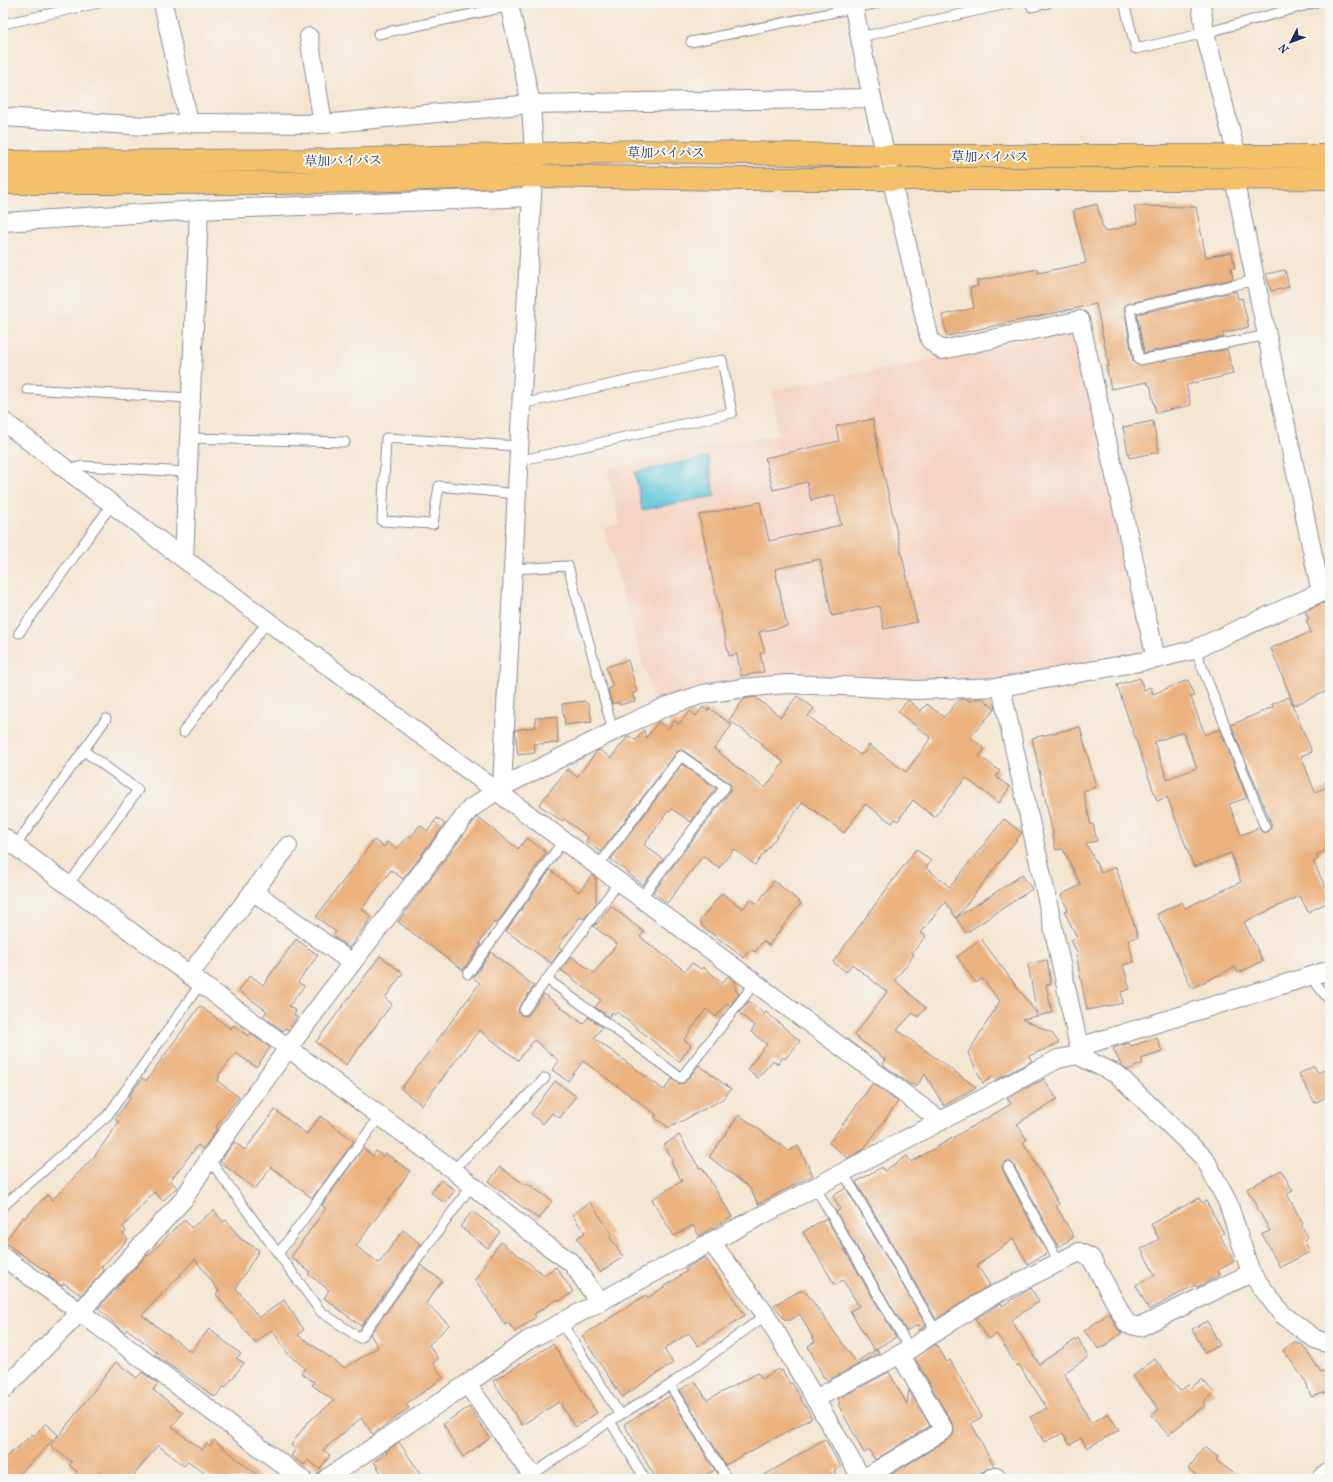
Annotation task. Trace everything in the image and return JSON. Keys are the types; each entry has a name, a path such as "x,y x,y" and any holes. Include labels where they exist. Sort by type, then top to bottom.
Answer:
{"highway":[{"name":"草加バイパス","path":"3,162 334,160 641,151 887,156 1330,156"},
{"name":"草加バイパス","path":"3,183 283,183 532,186 735,179 1330,178"}],"street":[{"path":"163,3 190,124"},
{"path":"1201,3 1205,32 1237,156"},
{"path":"499,789 513,569 534,154 531,104 510,4"},
{"path":"853,6 872,98 930,340 942,350 1080,320 1156,659"},
{"path":"309,37 323,124"},
{"path":"3,117 146,126 190,124 323,124 531,104 872,98"},
{"path":"3,1390 80,1312 183,1200 208,1159 288,1048 470,809 499,789 665,707 703,694 786,684 916,690 1001,687 1156,659 1195,649 1326,590 1234,178"},
{"path":"3,222 199,210 532,186"},
{"path":"184,559 199,210"},
{"path":"3,421 184,559 499,789 563,840 941,1121"},
{"path":"1001,687 1078,1051 1118,1075 1206,1159 1228,1203 1251,1273 1282,1314 1315,1339 1330,1344"},
{"path":"9,841 453,1170 541,1241 572,1263 599,1302"},
{"path":"195,979 253,891 288,846"},
{"path":"253,891 352,963"},
{"path":"326,1479 467,1384 527,1341 843,1172 1058,1060 1078,1051 1330,970"},
{"path":"711,1242 766,1315 863,1479 944,1430 905,1352"},
{"path":"815,1399 905,1352 986,1299 1078,1252 1091,1258 1127,1324 1140,1327 1251,1273"},
{"path":"3,1257 80,1312 302,1479"},
{"path":"467,1384 533,1477"},
{"path":"1321,1479 1330,1471"}],"lane":[{"path":"3,24 98,3"},
{"path":"691,42 853,6 878,3"},
{"path":"860,37 1011,3"},
{"path":"1030,3 1032,7 1048,3"},
{"path":"1124,3 1136,49 1314,3"},
{"path":"378,34 510,4"},
{"path":"1256,280 1130,309 1139,360 1268,335"},
{"path":"516,494 439,486 433,524 382,521 386,438 518,454 732,413 722,360 521,404"},
{"path":"27,389 190,398"},
{"path":"188,438 345,442"},
{"path":"67,470 82,466 187,472"},
{"path":"19,633 112,504"},
{"path":"513,569 568,566 613,732"},
{"path":"183,732 268,621"},
{"path":"1195,649 1266,827"},
{"path":"9,841 84,751 106,719"},
{"path":"68,885 138,790 84,751"},
{"path":"598,866 681,756 725,787 641,898"},
{"path":"468,974 563,840"},
{"path":"524,1010 619,882"},
{"path":"1310,976 1330,1001"},
{"path":"3,1206 108,1115 195,979"},
{"path":"547,979 681,1078 755,983"},
{"path":"453,1170 545,1078"},
{"path":"278,1254 380,1116"},
{"path":"208,1159 321,1312 360,1338 472,1185"},
{"path":"1008,1167 1059,1262"},
{"path":"843,1172 936,1332"},
{"path":"815,1187 905,1352"},
{"path":"533,1477 610,1421 670,1385 766,1315"},
{"path":"561,1322 620,1415"},
{"path":"670,1385 727,1479"},
{"path":"610,1421 645,1479"}],"shaded area":[{"path":"1076,332 1148,655 1003,680 919,684 829,679 655,705 604,528 620,524 607,469 779,434 772,390"}],"water":[{"path":"708,457 715,496 642,510 635,472"}],"building":[{"path":"1097,204 1104,232 1138,223 1134,206 1196,207 1206,257 1232,252 1235,268 1231,268 1233,279 1129,303 1124,307 1133,361 1137,365 1227,349 1233,374 1186,385 1191,405 1156,413 1150,385 1148,385 1147,382 1111,389 1106,366 1109,366 1096,304 947,336 942,315 974,308 970,288 978,286 977,281 1038,269 1038,273 1086,263 1073,210"},
{"path":"1285,270 1289,287 1271,291 1266,274"},
{"path":"1236,291 1238,299 1242,298 1249,327 1223,333 1224,337 1144,353 1137,314"},
{"path":"873,419 879,453 917,622 884,629 879,606 832,616 820,559 775,569 787,626 759,632 765,652 760,653 764,672 741,676 737,654 729,656 699,515 760,502 769,541 841,525 835,495 811,500 807,482 773,490 765,458 839,441 836,426"},
{"path":"1153,421 1159,452 1129,458 1123,427"},
{"path":"1330,600 1330,690 1294,705 1271,648 1311,632 1306,620 1309,619 1305,611"},
{"path":"628,660 637,692 632,694 635,701 619,705 619,702 612,704 608,689 613,687 606,667"},
{"path":"1140,678 1144,690 1151,687 1153,694 1188,680 1194,696 1191,697 1205,735 1220,729 1247,798 1229,804 1241,835 1259,828 1262,832 1268,832 1271,828 1271,823 1231,725 1273,707 1272,704 1289,697 1312,752 1301,756 1315,792 1330,786 1330,848 1316,855 1318,859 1313,862 1330,896 1330,901 1308,912 1300,896 1244,922 1263,961 1238,973 1235,967 1192,988 1157,914 1182,902 1185,908 1241,882 1231,853 1194,867 1167,797 1157,801 1117,685","holes":["1183,732 1197,768 1167,779 1154,742"]},
{"path":"797,696 814,708 808,716 860,755 862,753 863,754 869,745 906,772 931,738 898,712 908,700 921,711 927,704 944,717 960,699 967,699 968,701 982,698 995,709 970,737 985,749 979,756 1000,771 996,777 1010,787 999,803 966,778 934,817 913,800 898,821 895,819 892,823 865,804 844,833 803,802 755,865 734,849 719,868 703,856 667,903 653,892 730,791 731,785 728,782 684,751 678,751 601,852 586,841 588,837 564,819 562,821 539,805 567,769 577,777 597,751 600,750 611,758 628,736 636,740 644,730 646,738 658,722 668,729 674,721 679,724 690,711 696,716 703,707 708,711 709,708 732,725 714,749 765,788 784,762 762,746 763,744 729,720 744,699 755,697 781,717"},
{"path":"584,701 589,705 592,722 565,725 562,704"},
{"path":"557,716 558,743 534,744 535,753 518,755 515,730 536,727 535,718"},
{"path":"1080,727 1096,787 1083,791 1091,825 1093,824 1097,841 1086,843 1101,873 1116,867 1138,937 1128,940 1134,962 1123,965 1130,989 1121,992 1123,1003 1087,1010 1076,955 1078,954 1071,940 1077,937 1064,911 1068,910 1061,895 1081,885 1063,849 1056,850 1032,738"},
{"path":"682,764 716,788 691,822 672,809 670,812 668,811 644,845 663,859 643,885 611,859"},
{"path":"477,817 518,849 527,838 546,852 497,924 494,922 479,943 481,945 463,970 398,922"},
{"path":"437,818 445,824 403,879 391,870 362,909 372,917 349,948 333,936 336,932 316,917 374,840 384,847 387,842 397,849 409,835 411,837 420,825 428,831"},
{"path":"1004,819 1022,833 956,918 945,902 921,933 926,936 912,953 914,955 895,980 926,1008 918,1017 913,1013 897,1030 976,1087 944,1106 925,1074 916,1087 912,1084 911,1085 885,1066 883,1064 886,1060 854,1035 887,992 852,964 846,972 833,962 916,849 931,861 926,868 950,887"},
{"path":"550,870 579,892 592,875 596,878 596,903 584,919 580,917 558,947 562,949 551,963 506,931"},
{"path":"1022,875 1032,889 966,933 956,918"},
{"path":"774,881 801,903 769,945 763,941 755,952 750,949 744,958 702,926 700,920 722,893 743,909 750,899 757,904"},
{"path":"611,906 644,932 640,937 685,971 692,963 701,969 703,967 723,983 728,976 735,981 736,991 739,994 730,1006 727,1003 716,1017 706,1009 684,1040 691,1045 679,1062 617,1012 615,1014 612,1012 609,1017 595,1007 601,1000 561,970 571,956 594,973 617,944 593,926 596,923 596,925"},
{"path":"296,939 318,955 298,982 304,986 289,1006 296,1011 294,1015 297,1017 288,1030 285,1028 283,1031 263,1016 267,1011 239,991 250,975 263,985"},
{"path":"981,939 1037,1014 1028,964 1047,960 1051,984 1046,985 1052,1013 1022,1019 1052,1033 1059,1043 1029,1056 1032,1061 996,1080 994,1076 983,1083 968,1053 1000,1001 982,978 976,983 957,957"},
{"path":"491,952 534,986 519,1007 518,1012 521,1015 526,1016 529,1014 544,994 583,1024 588,1017 602,1027 594,1038 664,1090 672,1079 680,1084 684,1083 699,1065 731,1089 723,1099 669,1128 654,1117 657,1115 583,1061 568,1081 552,1070 559,1061 534,1040 518,1060 479,1030 422,1105 401,1089 480,983 473,978"},
{"path":"380,956 403,973 385,998 392,1004 346,1065 316,1042"},
{"path":"749,1001 764,1014 766,1012 800,1041 785,1059 783,1057 778,1064 773,1060 758,1078 747,1069 767,1044 751,1032 755,1026 739,1013"},
{"path":"200,1006 231,1029 233,1025 248,1036 250,1033 270,1048 256,1067 236,1053 218,1076 220,1077 217,1081 239,1097 215,1128 217,1129 203,1149 198,1145 170,1181 177,1187 163,1201 154,1192 123,1227 126,1231 123,1234 128,1239 101,1267 104,1271 81,1295 64,1283 62,1286 48,1276 50,1274 4,1242 23,1217 25,1218 47,1195 52,1200 94,1157 119,1122 115,1119 131,1097 129,1095 143,1078 146,1081"},
{"path":"1157,1038 1162,1052 1141,1059 1143,1063 1128,1070 1121,1065 1113,1048 1129,1043 1131,1046"},
{"path":"1314,1066 1318,1073 1330,1067 1330,1095 1315,1103 1299,1074"},
{"path":"1044,1079 1057,1099 1017,1124 1027,1140 1023,1142 1059,1204 1056,1206 1074,1237 1058,1247 1013,1164 1009,1161 1005,1162 1002,1166 1003,1170 1047,1253 1028,1264 1013,1239 977,1265 990,1285 936,1319 856,1182 882,1167 884,1171 907,1156 911,1162 1011,1104 1007,1098"},
{"path":"555,1081 576,1096 560,1118 552,1113 543,1124 531,1114"},
{"path":"873,1083 898,1102 863,1150 848,1158 829,1143"},
{"path":"275,1110 307,1134 320,1116 354,1141 312,1198 271,1167 255,1189 220,1162 234,1142 245,1150"},
{"path":"739,1115 789,1151 798,1146 813,1175 758,1204 749,1187 709,1157"},
{"path":"679,1135 700,1169 702,1167 732,1217 699,1236 693,1225 674,1236 652,1199 682,1181 671,1162 673,1160 664,1145"},
{"path":"363,1148 373,1156 376,1151 383,1156 385,1153 410,1171 356,1246 379,1263 403,1230 421,1244 361,1326 324,1298 329,1290 308,1274 310,1272 291,1257 326,1208 322,1205"},
{"path":"500,1167 525,1185 527,1183 552,1201 539,1219 489,1182"},
{"path":"1281,1170 1293,1191 1287,1194 1303,1224 1301,1225 1308,1237 1304,1240 1310,1252 1280,1267 1262,1234 1270,1231 1247,1189"},
{"path":"441,1180 455,1190 445,1203 431,1193"},
{"path":"846,1188 926,1325 918,1331 919,1324 906,1331 836,1212 840,1209 833,1196"},
{"path":"1199,1198 1202,1203 1206,1201 1224,1233 1220,1235 1234,1262 1218,1270 1220,1275 1197,1287 1195,1285 1149,1310 1136,1285 1155,1275 1141,1249 1159,1239 1151,1224"},
{"path":"590,1202 612,1234 609,1236 623,1257 600,1272 577,1238 585,1233 572,1215"},
{"path":"214,1210 223,1222 226,1220 241,1239 259,1250 236,1288 259,1318 284,1300 304,1330 298,1335 345,1368 378,1347 370,1334 421,1265 442,1281 426,1303 449,1325 429,1345 438,1359 433,1363 443,1378 406,1404 409,1408 373,1434 361,1418 323,1450 330,1455 320,1469 308,1460 304,1465 291,1456 296,1449 291,1445 307,1423 334,1401 312,1385 314,1382 301,1373 305,1368 289,1355 272,1330 255,1343 216,1294 219,1291 195,1259 142,1315 191,1352 209,1329 241,1354 236,1358 244,1363 225,1388 223,1387 215,1397 155,1355 157,1352 127,1329 125,1332 122,1331 98,1308 147,1255 148,1256 176,1227 185,1220 191,1228"},
{"path":"472,1211 500,1232 488,1248 460,1227"},
{"path":"826,1218 896,1337 874,1350 850,1311 859,1306 843,1280 835,1285 803,1232"},
{"path":"501,1242 544,1275 556,1267 573,1292 559,1301 558,1299 534,1314 536,1317 515,1332 508,1322 505,1325 475,1279 486,1265 484,1264"},
{"path":"705,1257 745,1315 698,1346 689,1333 664,1349 673,1363 622,1397 582,1336 646,1295 648,1298 687,1271 685,1269"},
{"path":"1031,1288 1039,1302 1011,1320 1039,1364 1078,1338 1088,1357 1064,1373 1091,1423 1108,1413 1119,1430 1087,1448 1081,1438 1070,1445 1063,1433 1044,1442 1030,1417 1047,1408 1019,1365 1017,1366 997,1334 989,1339 975,1319 1001,1303 1002,1306"},
{"path":"800,1291 805,1291 856,1362 877,1349 879,1353 828,1381 825,1377 824,1378 808,1346 815,1342 800,1314 791,1320 785,1320 774,1305"},
{"path":"1109,1313 1122,1333 1099,1349 1084,1331"},
{"path":"1207,1321 1220,1345 1205,1353 1192,1329"},
{"path":"1296,1341 1299,1345 1301,1343 1321,1372 1330,1369 1330,1391 1311,1397 1306,1382 1283,1350"},
{"path":"553,1344 597,1413 575,1427 559,1402 522,1425 493,1381"},
{"path":"936,1344 947,1362 950,1360 982,1417 971,1423 994,1466 981,1473 980,1479 886,1479 885,1478 949,1439 953,1435 953,1425 915,1358"},
{"path":"1155,1359 1180,1391 1188,1385 1191,1388 1202,1379 1214,1393 1203,1402 1205,1405 1168,1435 1152,1415 1159,1409 1133,1376"},
{"path":"116,1362 137,1378 142,1372 158,1384 153,1390 183,1413 172,1427 202,1450 207,1443 210,1446 214,1440 262,1479 213,1479 188,1461 184,1466 158,1445 131,1479 109,1479 100,1471 94,1479 83,1479 76,1473 77,1471 69,1465 72,1462 51,1446"},
{"path":"778,1369 780,1372 782,1370 790,1384 792,1383 812,1418 725,1465 680,1390 695,1381 707,1400 758,1373 762,1379"},
{"path":"889,1372 907,1404 909,1390 930,1426 875,1460 869,1450 864,1453 838,1404 840,1403 838,1399"},
{"path":"670,1396 715,1470 698,1479 656,1479 624,1424"},
{"path":"469,1407 490,1438 463,1457 443,1424"},
{"path":"46,1423 58,1435 15,1479 3,1479 3,1459 32,1434 34,1436"},
{"path":"825,1439 841,1467 834,1471 839,1479 758,1479"},
{"path":"399,1442 424,1479 385,1479 374,1462"},
{"path":"1204,1447 1218,1457 1216,1460 1241,1479 1201,1479 1188,1469"}]}
